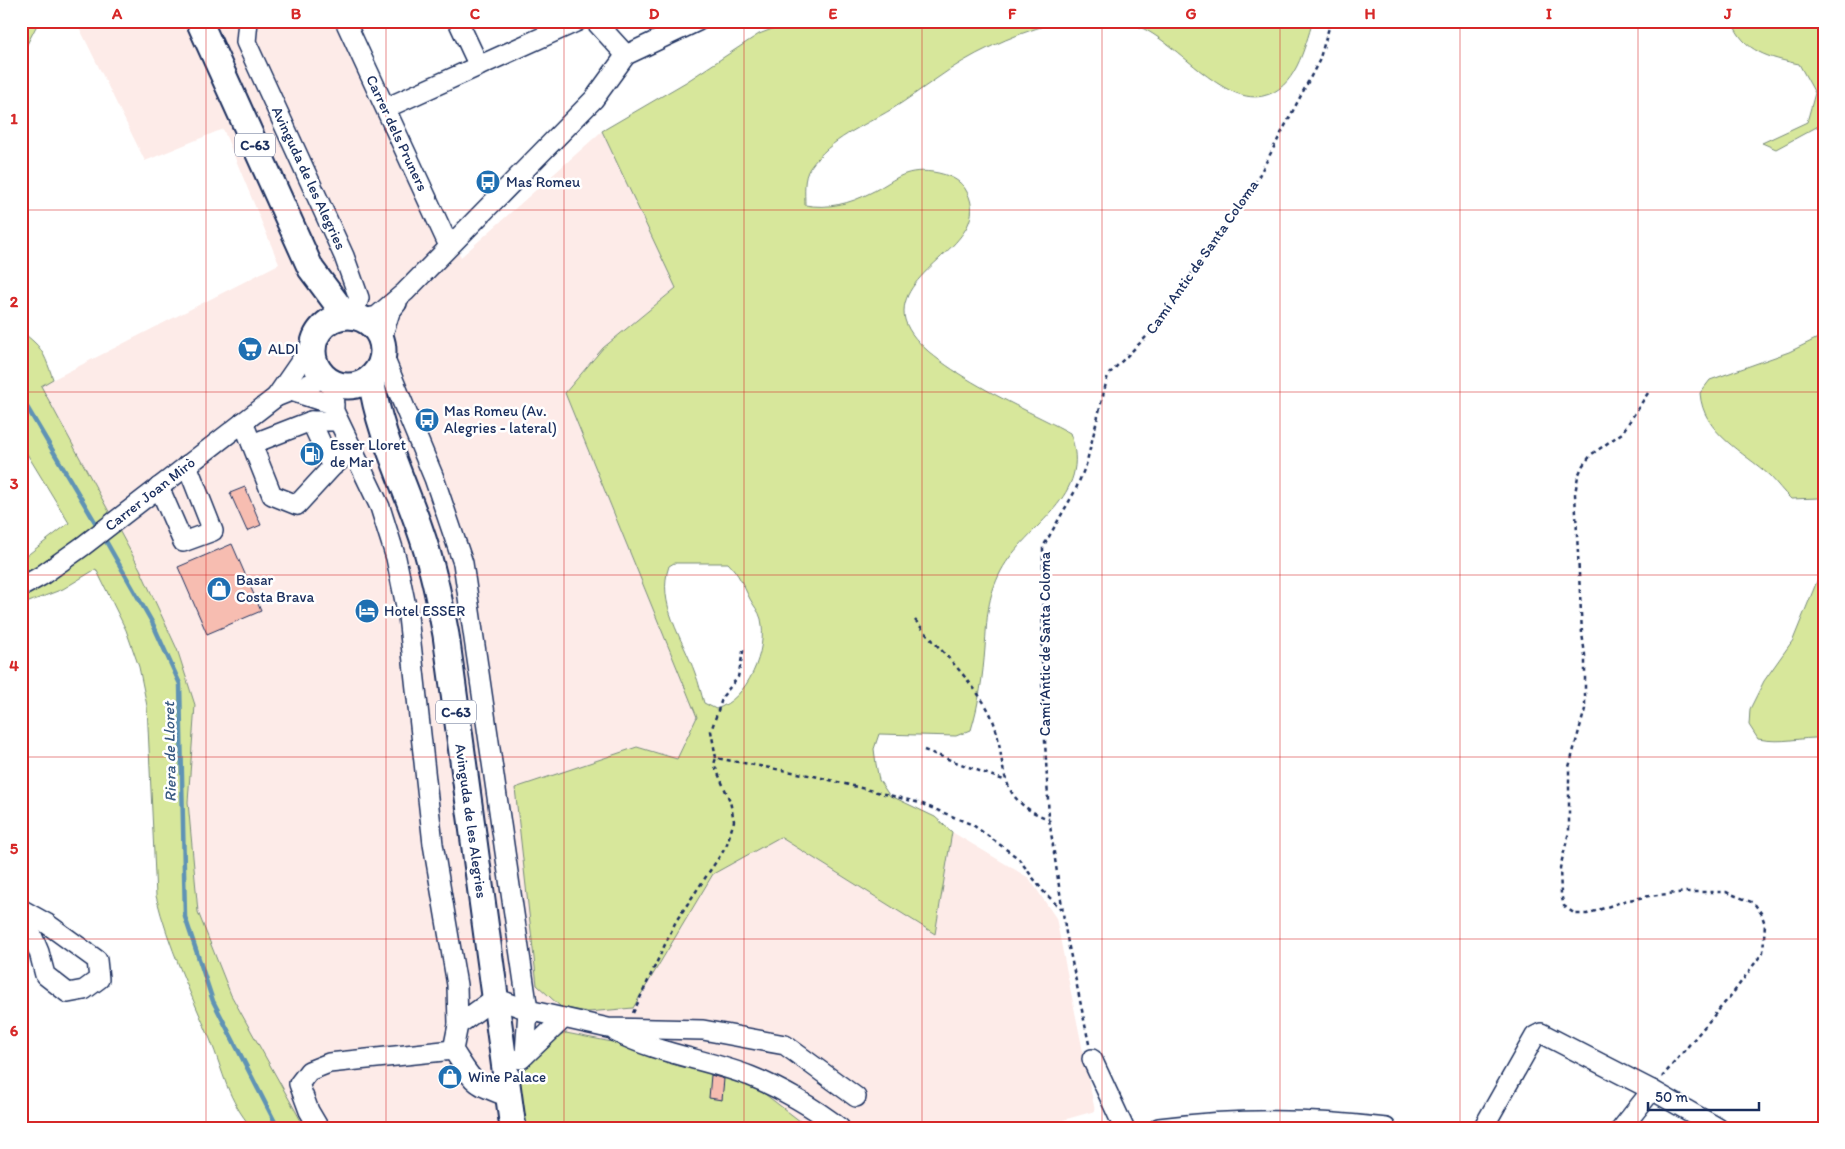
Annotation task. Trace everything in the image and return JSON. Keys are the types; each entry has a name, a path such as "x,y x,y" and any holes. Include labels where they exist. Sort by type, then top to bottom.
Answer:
{"main road":[{"name":"C-63","path":"199,21 311,269 320,303 315,365 334,394"},
{"name":"C-63","path":"311,269 354,317 372,326 382,347"},
{"path":"316,337 333,319 354,317"},
{"path":"334,394 361,384 371,378 377,370 382,347"},
{"name":"Avinguda de les Alegries","path":"371,378 374,401 384,434 420,528 436,580 446,635 513,1128"},
{"name":"Avinguda de les Alegries","path":"334,394 384,434"}],"street":[{"name":"Avinguda de les Alegries","path":"248,21 246,42 344,256 359,298 354,317"},
{"name":"Carrer dels Pruners","path":"345,21 449,246"},
{"path":"458,21 479,66"},
{"path":"386,108 578,21"},
{"path":"595,21 626,55"},
{"path":"354,317 377,316 405,292 594,99 626,55 698,21"},
{"path":"405,292 390,312 382,347 434,478 462,563 528,1010 525,1055"},
{"name":"Carrer Joan Mirò","path":"21,587 41,576 83,546 243,422 283,394 316,337"},
{"path":"283,394 334,394"},
{"name":"Carrer Joan Mirò","path":"283,394 334,394"},
{"path":"252,444 302,423 334,394"},
{"path":"334,394 352,450 380,507 396,558 408,616 424,742 433,844 457,985 458,1025 453,1050 470,1078 482,1088 507,1086 525,1055 564,1018"},
{"path":"243,422 272,495 297,505 332,467 352,450"},
{"path":"302,423 332,467"},
{"path":"159,487 183,542 213,531 187,465"},
{"path":"21,909 46,923 97,960 98,979 84,990 68,993 45,975 39,952 21,909"},
{"path":"458,1025 495,998 528,1010 608,1028 703,1030 785,1045 856,1097"},
{"path":"608,1028 632,1040 671,1054 750,1076 821,1113 840,1128"},
{"path":"1483,1128 1535,1036 1541,1032 1652,1090 1718,1128"},
{"path":"319,1128 309,1111 299,1084 309,1071 329,1063 453,1050"},
{"path":"1092,1059 1124,1128"},
{"path":"1622,1128 1652,1090"},
{"path":"1159,1128 1252,1119 1338,1122 1386,1128"}],"path":[{"name":"Camí Antic de Santa Coloma","path":"1092,1059 1062,910 1049,819 1042,682 1043,547 1075,491 1086,465 1108,375 1154,329 1161,316 1252,189 1319,61 1331,21"},
{"path":"1648,392 1622,433 1592,454 1583,465 1575,494 1582,633 1585,655 1585,709 1569,768 1569,832 1560,868 1561,894 1564,906 1569,910 1575,914 1587,914 1624,901 1649,896 1686,892 1726,892 1754,903 1761,913 1765,924 1763,952 1733,993 1652,1090"},
{"path":"914,620 985,704 995,722 1010,792 1036,814 1049,819"},
{"path":"629,1029 632,1016 676,922 726,847 734,821 730,801 714,764 716,758 711,731 723,696 738,677 744,647"},
{"path":"924,750 1006,780"},
{"path":"716,758 834,781 920,804 973,825 1018,858 1043,891 1062,910"}],"shaded area":[{"path":"76,21 355,21 461,257 602,131 676,288 603,348 565,393 697,717 677,759 637,747 633,1008 713,874 780,837 935,934 952,832 1029,878 1056,918 1095,1111 1056,1122 1044,1128 809,1128 757,1088 697,1065 612,1042 566,1033 518,1076 527,1128 305,1128 231,995 198,912 188,802 195,705 177,649 140,569 40,386 279,264 223,129 145,161"}],"green space":[{"path":"21,21 39,21 21,56"},
{"path":"793,21 1074,21 1058,22 1021,34 976,54 949,70 898,106 837,141 810,168 805,181 805,205 814,206 838,205 854,200 899,177 914,172 922,171 943,174 953,178 964,187 972,209 968,225 958,239 918,280 908,295 904,311 909,329 924,347 946,365 1001,398 1070,433 1075,455 1073,475 1066,492 1012,554 996,581 989,608 982,679 971,730 956,736 879,734 874,749 879,780 889,795 935,817 952,832 935,934 780,837 713,874 633,1008 588,1012 561,1007 537,985 515,788 637,747 677,759 697,717 565,393 603,348 676,288 602,131 686,82 759,34","holes":["674,563 728,563 738,576 760,616 761,645 753,672 746,684 738,695 727,704 716,709 704,703 690,660 668,607 666,580 669,566"]},
{"path":"1103,21 1313,21 1302,55 1291,76 1274,92 1263,96 1246,96 1229,90 1145,30 1130,24"},
{"path":"1732,21 1824,21 1824,123 1776,149 1762,143 1807,122 1815,93 1799,64 1768,56 1750,47 1737,32"},
{"path":"21,327 25,334 38,345 43,354 53,379 41,386 140,569 177,649 195,705 188,802 198,912 231,995 305,1128 252,1128 231,1096 210,1039 173,950 156,896 147,706 139,667 126,630 96,569 63,589 21,605 21,560 69,523 21,444"},
{"path":"1824,335 1824,494 1819,498 1791,499 1770,476 1716,431 1708,420 1700,393 1710,380 1789,352"},
{"path":"1824,558 1824,738 1783,741 1758,739 1749,725 1750,709 1764,681 1793,640 1817,581"},
{"path":"566,1033 612,1042 697,1065 757,1088 809,1128 527,1128 518,1076 545,1043"}],"building":[{"path":"245,487 261,525 247,531 230,493"},
{"name":"Basar Costa Brava","path":"232,544 261,611 207,634 178,567"},
{"path":"711,1075 724,1079 722,1100 709,1098"}],"waterway":[{"name":"Riera de Lloret","path":"21,397 98,527"},
{"name":"Riera de Lloret","path":"103,536 152,622 180,684 185,917 213,1001 278,1128"}],"place":[{"name":"Mas Romeu","path":"488,182"},
{"name":"ALDI","path":"250,349"},
{"name":"Mas Romeu (Av. Alegries - lateral)","path":"427,420"},
{"name":"Esser Lloret de Mar","path":"312,454"},
{"name":"Basar Costa Brava","path":"219,589"},
{"name":"Hotel ESSER","path":"367,611"},
{"name":"Wine Palace","path":"450,1077"}]}
